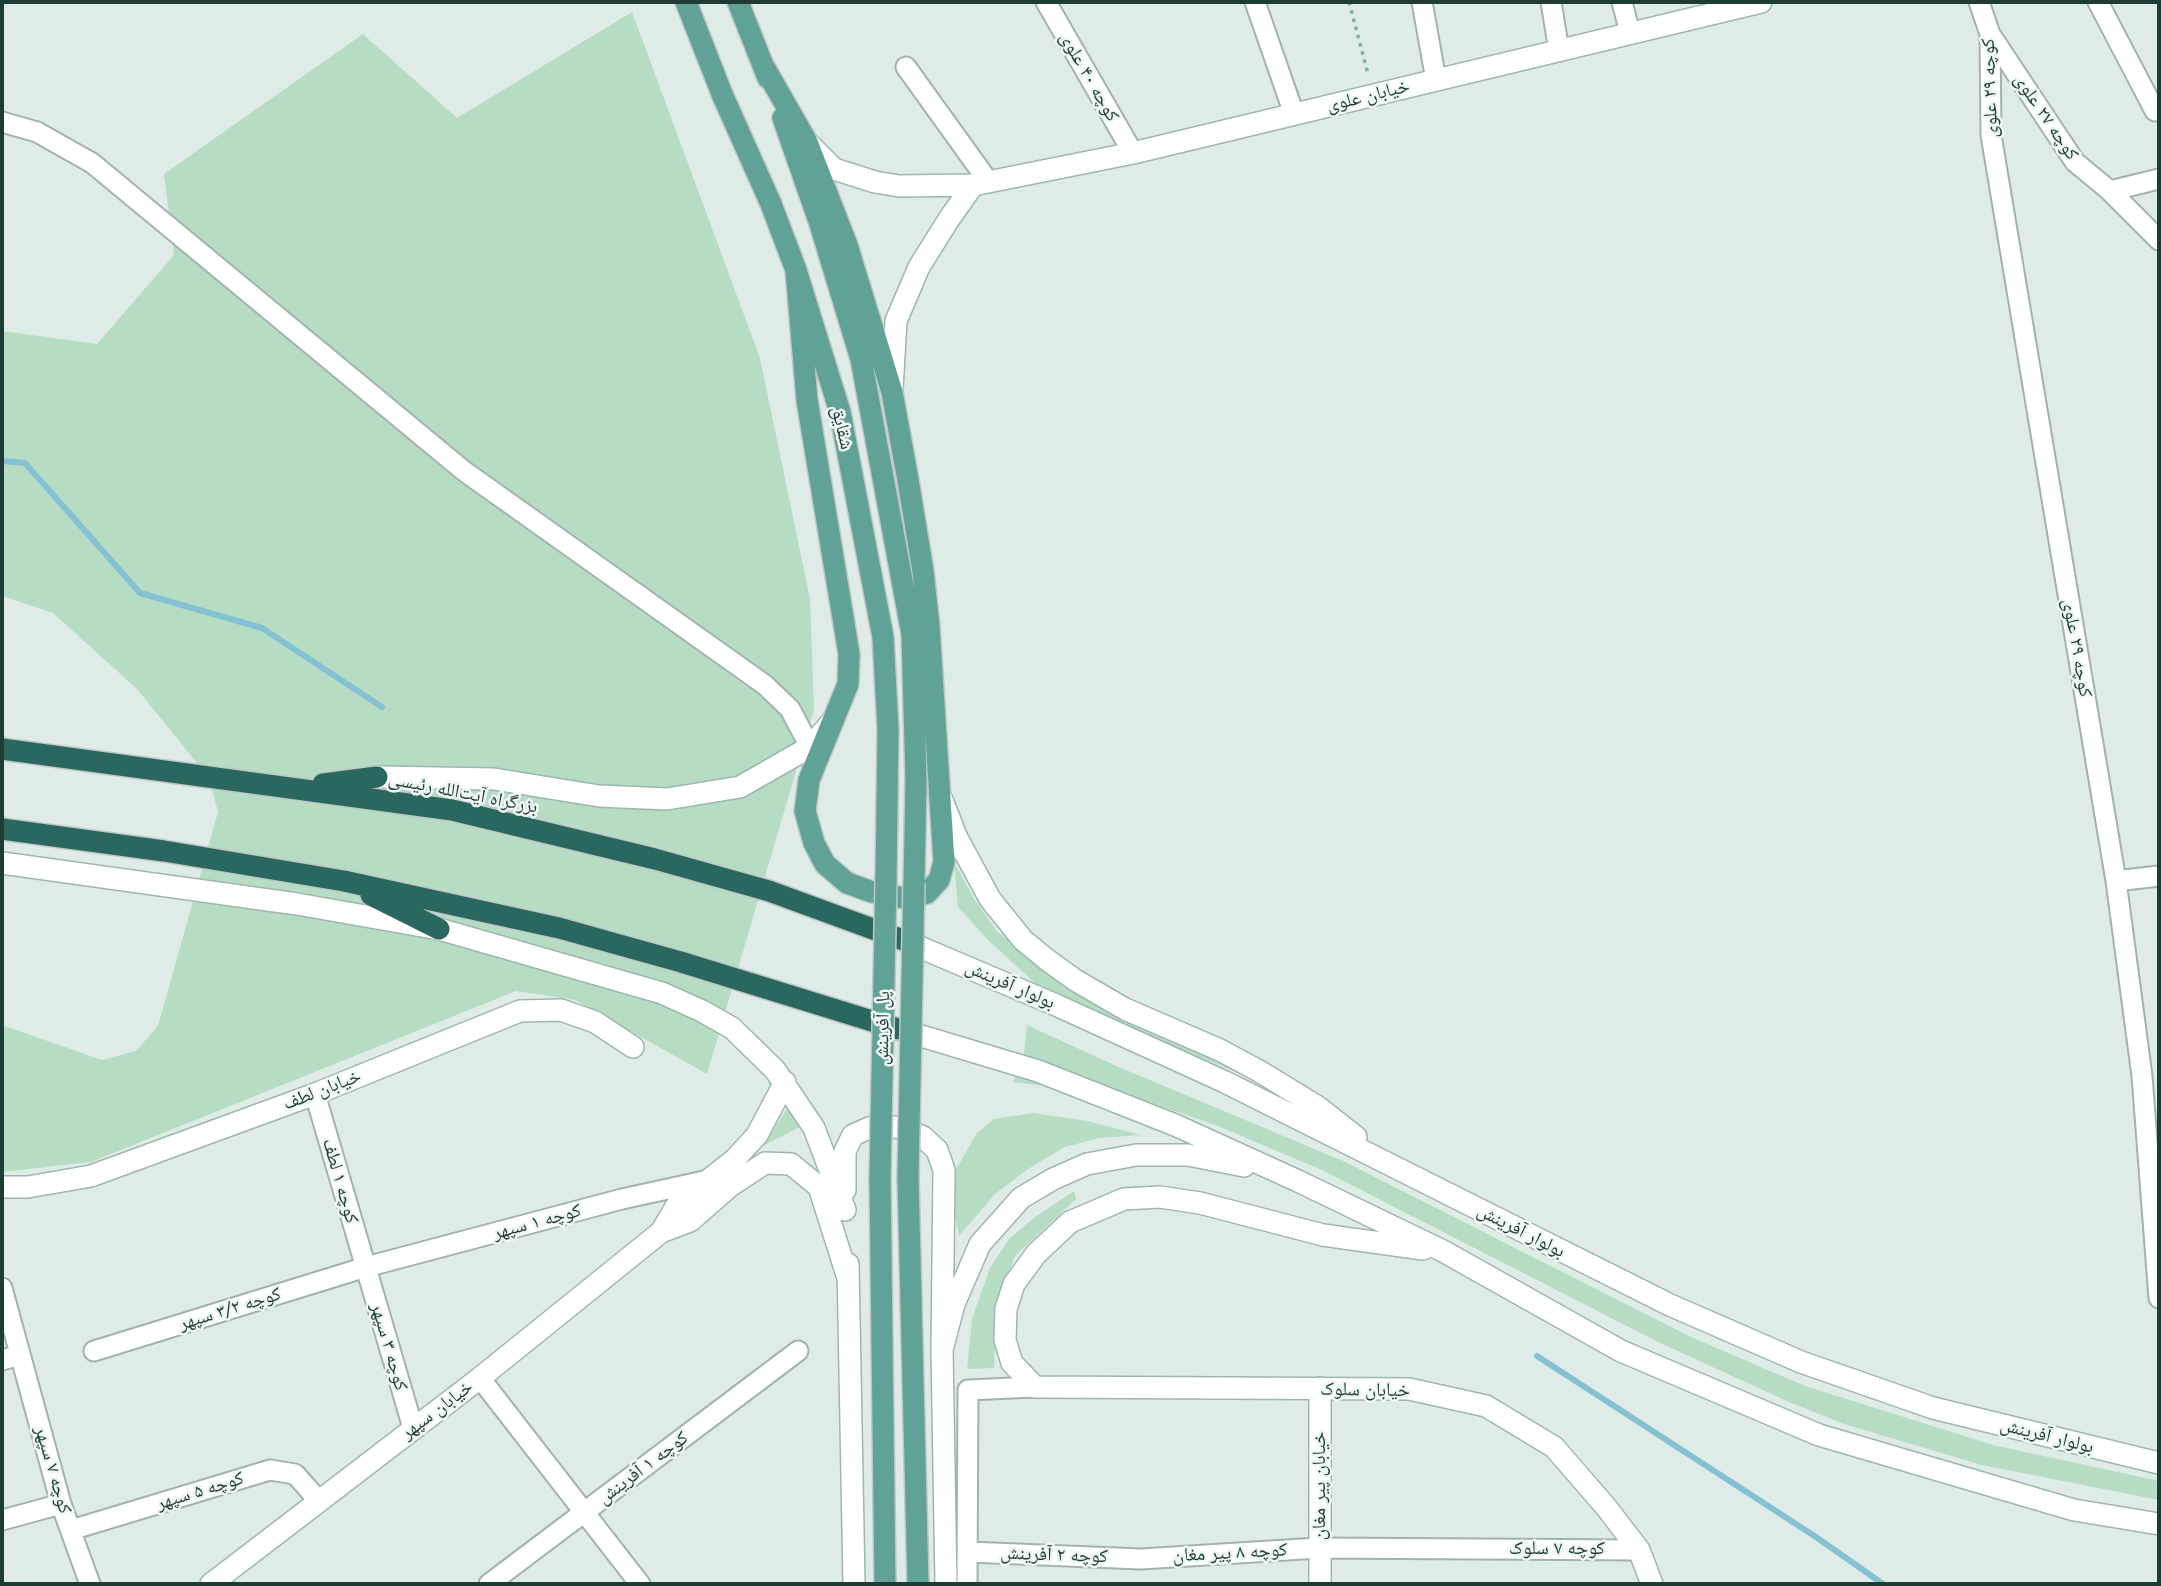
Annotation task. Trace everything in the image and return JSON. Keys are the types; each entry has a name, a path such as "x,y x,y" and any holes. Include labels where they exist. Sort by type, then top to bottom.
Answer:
{"highway":[{"name":"بزرگراه آیت‌الله رئیسی","path":"2,748 452,810 655,859 769,891 904,940"},
{"path":"293,787 377,778"},
{"path":"2,829 164,850 344,881 559,928 681,962 898,1029"},
{"path":"344,881 439,929"}],"main road":[{"name":"شقایق","path":"686,2 796,270 840,412 883,637 888,729 886,879"},
{"name":"شقایق","path":"738,2 819,221 861,359 912,634 916,780 914,883"},
{"name":"خیابان علوی","path":"807,142 834,169 874,182 899,186 981,183 1133,153 1761,2"},
{"name":"شقایق","path":"763,65 807,142 847,245 892,391 923,571 937,725 944,862 939,880 927,893 904,898 872,892 847,883 825,864 814,843 805,811 809,780 848,684 849,653 807,400 796,270"},
{"path":"892,391 896,321 919,267 949,219 981,183"},
{"path":"377,778 494,779 599,796 667,799 740,787 810,747 836,717"},
{"path":"940,795 957,838 990,899 1023,940 1046,959 1074,980 1125,1009 1220,1050 1259,1071 1318,1107 1394,1167"},
{"path":"2,863 297,904 439,929 662,993 702,1010 732,1028 785,1082 814,1128 845,1210"},
{"name":"پل آفرینش","path":"885,1584 880,1178 886,879"},
{"name":"پل آفرینش","path":"914,883 908,1178 918,1584"},
{"name":"بولوار آفرینش","path":"904,940 1225,1082 1670,1305 1801,1362 1933,1408 2159,1463"},
{"name":"خیابان لطف","path":"2,1187 28,1187 92,1176 315,1094 520,1011 561,1010 595,1022 633,1047"},
{"path":"898,1029 1038,1071 1174,1125 1443,1251 1621,1351 1819,1435 2074,1510 2159,1524"},
{"name":"خیابان سپهر","path":"661,1232 677,1205 734,1160 757,1135 785,1082"},
{"path":"854,1584 845,1152 853,1135 869,1128 898,1128 923,1137 937,1150 944,1170 942,1350 946,1584"},
{"path":"942,1350 954,1304 980,1244 1021,1198 1053,1179 1087,1164 1136,1155 1188,1154 1298,1181"},
{"name":"خیابان سپهر","path":"211,1584 480,1378 661,1232 690,1221 730,1186 765,1163 792,1164 819,1187 848,1278"},
{"path":"1035,1387 1012,1363 1005,1340 1006,1309 1014,1284 1036,1254 1070,1222 1124,1199 1160,1197 1200,1203 1322,1235 1443,1251"},
{"name":"خیابان سلوک","path":"1035,1387 1409,1389 1486,1406 1555,1447 1639,1550 1652,1584"},
{"name":"خیابان پیر مغان","path":"1320,1388 1320,1584"}],"street":[{"name":"کوچه ۴۰ علوی","path":"1045,2 1133,153"},
{"path":"1255,2 1294,114"},
{"path":"1422,2 1436,80"},
{"path":"1551,2 1559,51"},
{"path":"1622,2 1630,33"},
{"name":"کوچه ۲۹ علوی","path":"1979,2 1990,34 1991,135 2116,881 2142,1076 2159,1298"},
{"path":"2098,2 2155,111"},
{"name":"کوچه ۲۷ علوی","path":"1990,34 2075,163 2110,191 2159,240"},
{"path":"906,67 981,183"},
{"path":"2,122 37,132 92,163 464,471 765,685 790,709 810,747"},
{"path":"2110,191 2159,179"},
{"path":"2116,881 2159,876"},
{"name":"کوچه ۱ لطف","path":"315,1094 366,1267"},
{"name":"کوچه ۱ سپهر","path":"366,1267 622,1199 709,1180"},
{"name":"کوچه ۳/۲ سپهر","path":"94,1351 366,1267"},
{"name":"کوچه ۳ سپهر","path":"366,1267 413,1427"},
{"name":"کوچه ۷ سپهر","path":"2,1288 11,1357 90,1584"},
{"name":"کوچه ۱ آفرینش","path":"489,1584 798,1351"},
{"path":"480,1378 640,1584"},
{"path":"967,1584 968,1390 1035,1387"},
{"name":"کوچه ۵ سپهر","path":"71,1530 270,1470 295,1474 319,1501"},
{"path":"2,1520 61,1504"},
{"name":"کوچه ۸ پیر مغان","path":"1141,1559 1319,1548 1475,1549"},
{"name":"کوچه ۷ سلوک","path":"1475,1549 1639,1550"},
{"name":"کوچه ۲ آفرینش","path":"968,1552 1141,1559"}],"path":[{"path":"1349,2 1374,94"}],"green space":[{"path":"632,12 760,358 810,599 814,710 707,1074 575,1000 516,991 91,1162 2,1172 2,1025 102,1060 136,1051 158,1026 218,812 209,778 137,689 53,613 2,596 2,331 97,344 174,255 164,174 363,34 457,118"},
{"path":"954,862 975,900 996,930 1060,983 1241,1069 1238,1073 1090,1011 1037,985 987,939 958,907"},
{"path":"1027,1025 1114,1065 1343,1161 1691,1337 1805,1386 1993,1445 2159,1481 2159,1500 1982,1465 1844,1424 1658,1342 1324,1171 1218,1126 1134,1097 1013,1082 1024,1054"},
{"path":"794,1098 813,1120 757,1149 775,1127"},
{"path":"1033,1113 1087,1121 1141,1135 1099,1138 1065,1147 1028,1169 995,1194 959,1236 951,1196 953,1175 976,1134 994,1119"},
{"path":"1074,1191 1076,1199 1015,1256 997,1304 994,1368 967,1369 972,1319 990,1268 1009,1239 1035,1217"}],"waterway":[{"path":"2,461 25,463 140,593 262,628 382,707"},
{"path":"1537,1356 1816,1537 1883,1584"}]}
